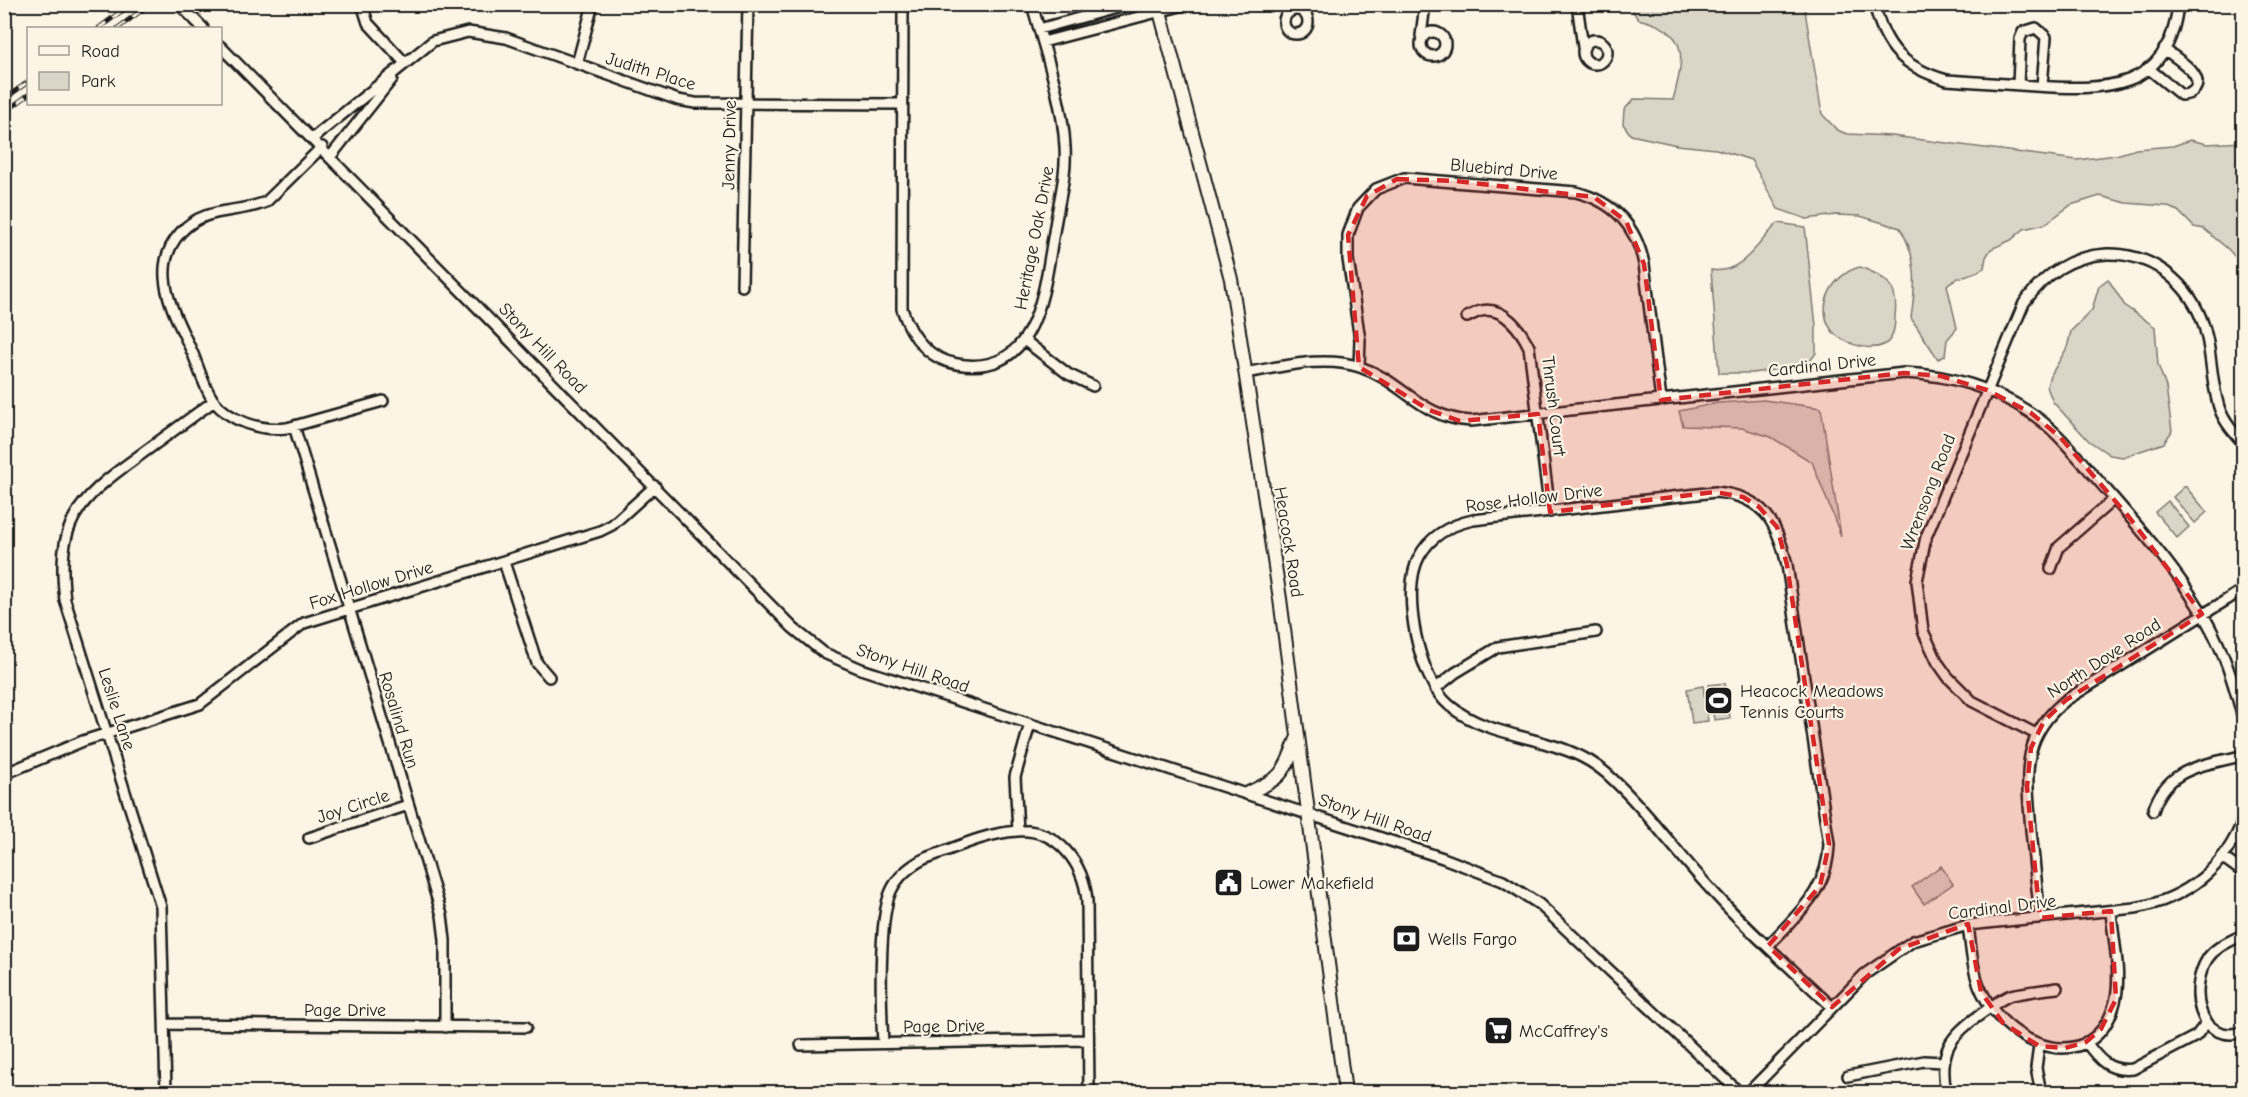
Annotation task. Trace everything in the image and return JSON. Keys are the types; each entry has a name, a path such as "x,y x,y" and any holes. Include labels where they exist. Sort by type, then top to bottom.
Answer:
{"main road":[{"name":"Heacock Road","path":"1160,8 1190,128 1225,251 1280,599 1345,1092"},
{"path":"1248,793 1276,780 1283,773 1298,738"}],"street":[{"path":"179,4 202,27"},
{"path":"362,4 368,23 405,63"},
{"path":"577,64 593,4"},
{"name":"Jenny Drive","path":"742,286 748,4"},
{"name":"Heritage Oak Drive","path":"903,4 901,301 906,322 927,350 958,364 995,361 1015,350 1024,340 1037,316 1043,295 1065,165 1064,131 1032,4"},
{"path":"1040,29 1130,4"},
{"path":"1043,42 1160,8 1188,4"},
{"path":"1284,18 1285,4"},
{"path":"1421,36 1425,4"},
{"path":"1577,4 1583,47"},
{"path":"1874,4 1879,24 1888,43 1916,69 1947,80 2089,90 2108,87 2137,76 2148,68 2164,49 2171,34 2178,4"},
{"path":"2018,85 2020,39 2023,32 2036,28 2046,37 2042,86"},
{"name":"Judith Place","path":"313,138 433,41 468,32 506,38 678,100 747,104 902,104"},
{"name":"Stony Hill Road","path":"222,48 331,156 793,628 824,653 861,669 1307,812 1478,871 1522,891 1595,955 1739,1092"},
{"path":"2148,68 2181,95 2190,94 2195,89 2197,83 2194,73 2164,49"},
{"name":"Judith Place","path":"331,156 405,63"},
{"path":"322,147 266,202 254,207 227,210 204,216 182,231 169,250 164,276 167,297 214,401 235,417 253,426 273,429 294,426 383,401"},
{"name":"Bluebird Drive","path":"1359,367 1360,340 1348,259 1348,235 1358,208 1376,189 1404,178 1576,192 1602,200 1616,210 1626,220 1638,242 1644,264 1661,400"},
{"name":"Wrensong Road","path":"2036,734 1988,710 1962,693 1938,663 1929,645 1920,615 1917,581 1923,547 2024,303 2043,279 2055,270 2081,258 2128,255 2168,273 2196,306 2207,337 2220,410 2244,444"},
{"name":"Thrush Court","path":"1467,317 1481,311 1492,312 1512,321 1521,332 1532,359 1550,512"},
{"path":"1024,340 1068,374 1093,386"},
{"name":"Cardinal Drive","path":"1245,373 1331,362 1359,367 1387,381 1429,410 1460,421 1491,421 1904,373 1941,376 1987,390 2017,404 2051,428 2114,499 2178,580 2213,633 2232,681 2244,722"},
{"name":"Leslie Lane","path":"166,1092 160,907 65,600 63,559 68,530 79,508 99,485 214,401"},
{"name":"Rosalind Run","path":"294,426 443,924 445,1027"},
{"name":"Fox Hollow Drive","path":"4,774 108,733 200,704 304,623 600,531 612,525 655,486"},
{"name":"Rose Hollow Drive","path":"1768,946 1820,886 1829,862 1829,844 1787,565 1777,528 1752,502 1734,494 1721,492 1463,523 1438,534 1424,549 1414,568 1412,594 1422,659 1435,689 1449,705 1467,717 1574,753 1599,767 1623,789 1715,894 1768,946 1832,1007"},
{"path":"2051,569 2059,547 2114,499"},
{"path":"504,562 534,657 549,678"},
{"name":"North Dove Road","path":"2040,918 2026,778 2036,734 2044,721 2067,700 2244,589"},
{"path":"1435,689 1455,673 1498,647 1596,632"},
{"path":"2232,681 2244,677"},
{"path":"1018,831 1015,777 1030,724"},
{"path":"2153,811 2162,788 2178,774 2244,755"},
{"name":"Joy Circle","path":"309,838 408,805"},
{"name":"Cardinal Drive","path":"1749,1092 1865,974 1899,949 1937,933 1968,925 2111,911 2148,906 2171,898 2196,885 2222,857 2234,839 2244,817"},
{"path":"883,1043 881,1013 884,918 887,902 897,882 912,865 924,859 1018,831 1038,834 1063,846 1083,876 1087,901 1089,1092"},
{"path":"2222,857 2244,873"},
{"path":"1968,925 1977,979 1990,1007 2013,1032 2039,1046 2065,1048 2086,1042 2105,1023 2116,999 2111,911"},
{"path":"2244,934 2209,956 2201,973 2197,997 2200,1012 2207,1022 2226,1032 2244,1032"},
{"path":"1946,1092 1943,1062 1956,1034 1990,1007 2009,996 2057,988"},
{"path":"2086,1042 2102,1063 2114,1069 2133,1070 2196,1036 2207,1022"},
{"name":"Page Drive","path":"164,1024 526,1027"},
{"name":"Page Drive","path":"801,1045 1088,1040"},
{"path":"2039,1046 2036,1068 2041,1092"},
{"path":"1848,1077 1924,1061 1943,1062"}],"highlighted area":[{"path":"1397,179 1456,181 1594,197 1626,221 1644,264 1661,400 1904,373 1941,376 1987,390 2031,413 2060,437 2129,517 2202,614 2066,700 2044,721 2031,748 2027,787 2040,918 2111,911 2116,999 2101,1029 2086,1042 2065,1048 2039,1046 2003,1023 1981,992 1968,924 1899,949 1832,1007 1768,946 1820,886 1829,844 1787,565 1777,527 1759,507 1743,497 1715,492 1550,512 1538,414 1460,421 1429,410 1359,367 1348,235 1367,196"}],"green space":[{"path":"1629,5 1804,5 1822,114 1837,130 1847,134 1892,136 2077,160 2116,155 2136,149 2173,146 2190,140 2207,144 2243,142 2243,266 2228,249 2204,229 2194,227 2178,211 2166,206 2126,203 2100,196 2071,205 2045,224 2024,229 2011,240 1991,249 1986,257 1984,268 1955,279 1947,285 1957,328 1947,340 1945,356 1938,359 1911,318 1914,294 1913,261 1900,228 1860,216 1836,215 1807,219 1778,209 1751,160 1716,149 1677,145 1631,135 1623,124 1624,110 1634,99 1673,100 1681,58 1675,38 1667,30 1638,19"},
{"path":"1778,223 1805,227 1816,326 1816,353 1807,365 1752,373 1719,373 1711,270 1722,270 1741,262"},
{"path":"1860,267 1884,279 1893,290 1895,297 1894,330 1891,338 1879,346 1862,347 1845,341 1833,332 1827,322 1825,312 1829,292 1842,276"},
{"path":"2108,279 2125,306 2155,327 2158,365 2166,387 2172,431 2164,443 2123,457 2110,455 2089,441 2053,402 2047,387 2049,378 2067,348 2071,331 2092,310 2099,286"},
{"path":"1764,400 1821,408 1841,536 1812,462 1771,437 1742,428 1683,426 1679,411 1718,403"},
{"path":"2185,486 2207,512 2195,523 2173,497"},
{"path":"2168,501 2189,527 2177,538 2155,512"},
{"name":"Heacock Meadows Tennis Courts","path":"1725,683 1730,718 1714,720 1709,685"},
{"name":"Heacock Meadows Tennis Courts","path":"1703,686 1708,721 1692,723 1687,689"},
{"path":"1941,866 1953,884 1924,904 1912,887"}],"railway":[{"path":"100,27 131,4"},
{"path":"119,27 150,4"},
{"path":"4,99 27,83"},
{"path":"4,113 27,96"}],"place":[{"name":"Heacock Meadows Tennis Courts","path":"1719,701"},
{"name":"Lower Makefield","path":"1229,883"},
{"name":"Wells Fargo","path":"1407,939"},
{"name":"McCaffrey's","path":"1498,1031"}]}
